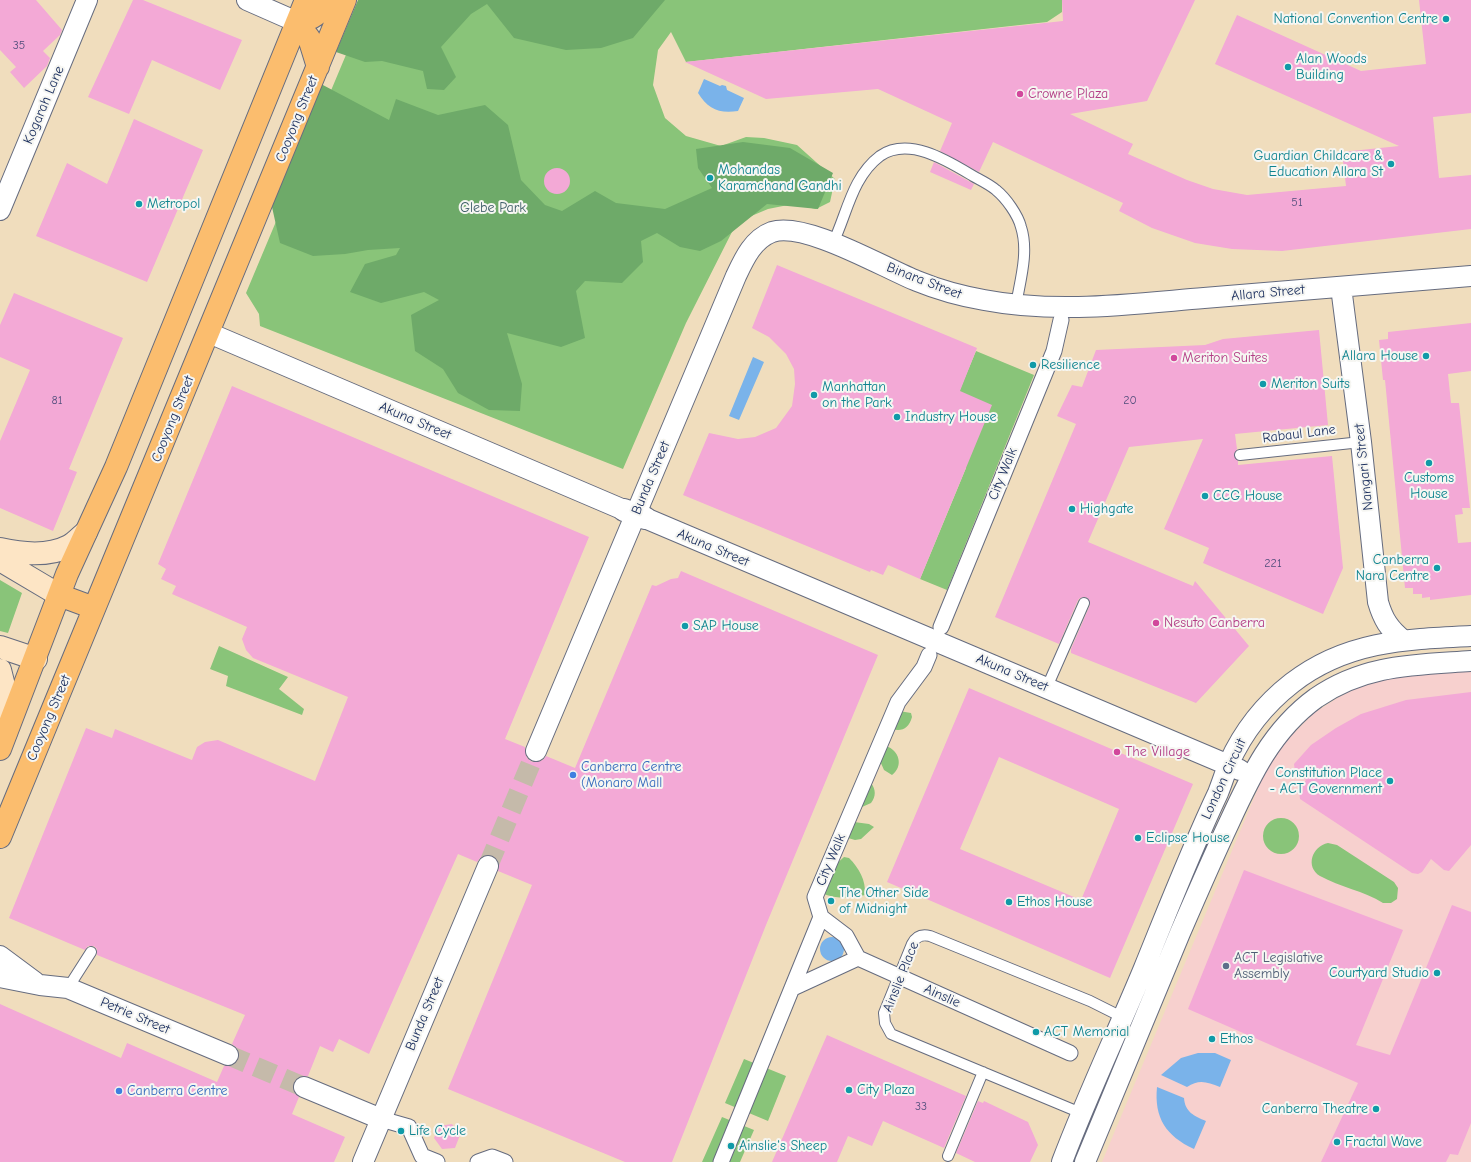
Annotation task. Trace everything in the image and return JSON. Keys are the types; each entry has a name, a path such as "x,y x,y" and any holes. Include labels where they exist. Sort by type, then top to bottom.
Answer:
{"main road":[{"path":"3,743 59,595 116,467 306,0"},
{"path":"296,22 307,21 316,16 327,0"},
{"name":"Cooyong Street","path":"0,837 345,0"},
{"path":"296,22 309,38 318,67"},
{"name":"Akuna Street","path":"176,319 208,333"},
{"path":"0,549 32,553 52,552 70,546 86,532"},
{"path":"0,560 59,595 94,608"},
{"path":"0,647 70,668"},
{"path":"0,670 6,694 3,743"}],"street":[{"name":"Kogarah Lane","path":"0,210 88,0"},
{"path":"247,0 296,22"},
{"name":"Binara Street","path":"791,230 833,243 918,282 958,296 1063,314"},
{"name":"Bunda Street","path":"536,751 744,259 755,244 772,232 791,230"},
{"name":"Allara Street","path":"1063,314 1083,308 1471,276"},
{"name":"Nangari Street","path":"1342,287 1361,442 1378,602 1386,623 1393,632 1403,640"},
{"name":"City Walk","path":"941,627 1054,351 1063,314"},
{"name":"Akuna Street","path":"208,333 1251,775"},
{"name":"London Circuit","path":"1062,1162 1081,1113 1124,1018 1228,764 1244,735 1258,717 1292,683 1327,661 1350,651 1374,644 1403,640 1471,636"},
{"name":"City Walk","path":"822,916 816,897 898,702 924,667 929,655"},
{"name":"London Circuit","path":"1085,1162 1208,867 1251,775 1266,749 1281,730 1316,698 1352,678 1383,668 1471,661"},
{"name":"Bunda Street","path":"363,1162 488,866"},
{"path":"722,1162 822,916 846,936 858,958 793,988"},
{"name":"Petrie Street","path":"0,956 40,985"},
{"name":"Ainslie","path":"858,958 1070,1053"},
{"name":"Petrie Street","path":"0,976 40,985 68,988 228,1055"},
{"path":"1124,1018 1129,1030 1132,1049"},
{"path":"304,1087 381,1119 409,1126 422,1156 437,1162"},
{"path":"1081,1113 1114,1092"},
{"path":"478,1162 492,1157 505,1162"}],"lane":[{"path":"833,243 858,182 868,168 887,152 906,149 926,152 962,169 997,190 1012,209 1021,227 1024,247 1016,305"},
{"name":"Rabaul Lane","path":"1240,455 1361,442"},
{"path":"1047,688 1084,603"},
{"name":"Ainslie Place","path":"1081,1113 896,1037 887,1030 884,1013 914,939 926,935 1090,1001 1124,1018"},
{"path":"68,988 91,952"},
{"path":"948,1156 983,1072"}],"shaded area":[{"path":"1471,669 1471,1162 1102,1162 1264,774 1284,743 1314,713 1339,697 1357,688 1392,678"}],"green space":[{"path":"358,0 665,0 633,38 601,48 566,50 514,38 487,4 471,14 441,47 456,77 444,90 427,89 423,71 382,61 365,62 336,52"},
{"name":"Glebe Park","path":"369,0 1062,0 1062,12 1047,22 686,62 671,32 658,50 653,85 665,118 686,136 721,146 746,137 764,138 797,145 835,179 830,202 816,209 793,204 768,209 737,222 686,323 623,469 260,326 259,314 246,293"},
{"path":"321,84 389,120 396,99 438,115 485,105 508,125 521,180 545,205 562,211 595,191 616,203 665,209 712,188 698,168 696,149 743,142 790,148 833,173 818,209 767,204 721,241 700,251 680,247 657,233 641,241 643,262 622,283 585,281 576,291 585,338 561,347 507,333 522,384 520,411 489,410 458,393 443,369 415,351 411,315 439,300 424,292 381,303 350,292 365,264 396,255 400,248 313,256 280,243 272,207 287,159"},
{"path":"976,351 1034,375 947,590 920,579 966,468 933,454"},
{"path":"0,580 22,593 8,633 0,631"},
{"path":"219,646 288,677 279,689 304,709 302,715 226,686 228,676 210,669"},
{"path":"899,711 911,713 911,721 905,728 899,730 892,729"},
{"path":"886,746 894,751 897,755 899,763 896,771 892,775 884,770 880,761"},
{"path":"871,783 875,793 873,800 871,803 862,807 859,806"},
{"path":"1284,818 1294,823 1298,829 1298,843 1294,849 1288,853 1278,854 1268,849 1264,843 1263,833 1268,823 1274,819"},
{"path":"854,822 869,824 874,827 861,839 855,840 848,838"},
{"path":"1328,843 1337,845 1394,882 1398,888 1397,899 1391,903 1383,903 1368,895 1320,876 1315,872 1312,862 1314,852 1322,845"},
{"path":"844,857 849,858 859,870 863,879 865,895 843,898 821,893 834,866"},
{"path":"744,1059 786,1076 768,1121 725,1103"},
{"path":"722,1117 754,1130 740,1162 702,1162"}],"water":[{"path":"704,79 720,86 726,86 727,90 744,98 738,111 725,112 710,107 698,93"},
{"path":"753,357 764,362 739,420 729,416"},
{"path":"832,937 841,940 844,949 841,958 832,961 823,958 820,949 823,940"},
{"path":"1198,1053 1215,1053 1231,1060 1220,1087 1199,1082 1191,1084 1187,1087 1161,1075 1181,1058"},
{"path":"1157,1087 1184,1098 1188,1110 1206,1121 1194,1149 1176,1138 1164,1125 1158,1108"}],"building":[{"path":"0,0 36,0 62,30 60,35 43,51 50,58 47,66 24,88 10,72 16,67 0,50"},
{"path":"133,0 143,0 242,40 220,90 152,60 129,114 88,97"},
{"path":"1062,0 1195,0 1147,101 1070,114 1133,144 1128,154 1187,180 1213,189 1247,195 1346,186 1342,152 1399,146 1215,64 1237,15 1361,71 1426,64 1419,0 1471,0 1471,113 1433,117 1439,178 1471,175 1471,229 1282,251 1232,249 1195,243 1152,228 1119,211 1123,203 993,142 979,172 940,151 952,123 878,89 766,99 685,62 1063,21"},
{"name":"Metropol","path":"134,119 203,150 147,282 36,236 67,163 107,184"},
{"path":"934,162 974,184 971,190 930,172"},
{"path":"557,168 566,172 570,181 566,190 557,194 548,190 544,181 548,172"},
{"path":"777,265 977,348 960,391 992,405 920,579 888,565 883,575 871,570 870,572 683,495 709,433 738,439 755,437 776,428 792,406 795,384 794,369 786,354 769,337 752,328"},
{"path":"14,293 123,338 69,469 77,472 53,531 0,508 0,441 30,370 0,357 0,325"},
{"path":"1471,323 1471,371 1448,374 1451,403 1459,403 1470,508 1462,508 1463,514 1455,515 1458,543 1471,542 1471,595 1430,600 1430,597 1422,598 1422,594 1413,594 1413,588 1405,588 1385,380 1383,380 1379,340 1388,339 1388,332"},
{"path":"1319,330 1328,425 1235,434 1237,449 1234,455 1238,461 1238,465 1332,456 1343,568 1323,614 1203,563 1209,548 1164,529 1203,439 1129,447 1088,542 1193,586 1195,581 1249,646 1196,703 1071,653 1071,649 1090,605 1089,600 1086,597 1078,600 1059,644 995,617 1076,424 1057,416 1072,385 1082,387 1096,350 1205,345 1223,339"},
{"name":"Canberra Centre (Monaro Mall","path":"232,386 589,537 505,739 525,747 527,758 532,762 543,760 546,756 575,768 652,585 656,586 671,579 678,578 681,571 878,655 766,925 672,1162 625,1162 448,1089 532,885 498,871 499,864 493,856 486,855 481,857 477,862 458,854 369,1054 339,1039 333,1052 320,1046 308,1076 297,1078 293,1083 293,1089 299,1097 292,1114 345,1137 334,1162 0,1162 0,1004 121,1058 127,1043 217,1082 224,1066 235,1064 239,1059 237,1048 232,1044 245,1015 97,955 97,949 94,946 88,946 85,950 9,918 86,728 112,738 115,729 192,760 197,747 205,742 218,740 315,781 348,697 253,658 246,650 242,639 247,627 172,594 176,586 161,579 166,569 158,564"},
{"path":"969,688 1193,784 1110,978 887,882","holes":["999,757 1119,809 1081,900 960,849"]},
{"name":"Constitution Place - ACT Government","path":"1471,692 1471,845 1449,871 1444,870 1431,859 1422,872 1418,874 1412,873 1300,799 1299,791 1306,780 1295,772 1294,764 1311,745 1336,728 1361,714 1406,700"},
{"path":"1244,870 1403,930 1356,1045 1390,1055 1452,905 1471,912 1471,1123 1458,1155 1450,1154 1446,1162 1321,1162 1358,1083 1188,1009"},
{"path":"827,1035 966,1096 944,1148 883,1121 872,1146 848,1136 837,1162 772,1162"},
{"path":"978,1101 983,1103 984,1101 1028,1122 1038,1145 1030,1162 975,1162 956,1153"},
{"path":"452,1124 460,1135 455,1148 442,1149 434,1138 439,1126"}],"tunnel":[{"path":"488,866 536,751"},
{"path":"228,1055 304,1087"}],"place":[{"name":"National Convention Centre","path":"1446,19"},
{"name":"Alan Woods Building","path":"1288,67"},
{"name":"Crowne Plaza","path":"1020,94"},
{"name":"Guardian Childcare & Education Allara St","path":"1391,164"},
{"name":"Mohandas Karamchand Gandhi","path":"710,178"},
{"name":"Metropol","path":"139,204"},
{"name":"Allara House","path":"1426,356"},
{"name":"Meriton Suites","path":"1174,358"},
{"name":"Resilience","path":"1033,365"},
{"name":"Meriton Suits","path":"1263,384"},
{"name":"Manhattan on the Park","path":"814,395"},
{"name":"Industry House","path":"897,417"},
{"name":"Customs House","path":"1429,463"},
{"name":"CCG House","path":"1205,496"},
{"name":"Highgate","path":"1072,509"},
{"name":"Canberra Nara Centre","path":"1437,568"},
{"name":"Nesuto Canberra","path":"1156,623"},
{"name":"SAP House","path":"685,626"},
{"name":"The Village","path":"1117,752"},
{"name":"Canberra Centre (Monaro Mall","path":"573,775"},
{"name":"Constitution Place - ACT Government","path":"1390,781"},
{"name":"Eclipse House","path":"1138,838"},
{"name":"The Other Side of Midnight","path":"831,901"},
{"name":"Ethos House","path":"1009,902"},
{"name":"ACT Legislative Assembly","path":"1226,966"},
{"name":"Courtyard Studio","path":"1437,973"},
{"name":"ACT Memorial","path":"1036,1032"},
{"name":"Ethos","path":"1212,1039"},
{"name":"City Plaza","path":"849,1090"},
{"name":"Canberra Centre","path":"119,1091"},
{"name":"Canberra Theatre","path":"1376,1109"},
{"name":"Life Cycle","path":"401,1131"},
{"name":"Fractal Wave","path":"1337,1142"},
{"name":"Ainslie's Sheep","path":"731,1146"}]}
